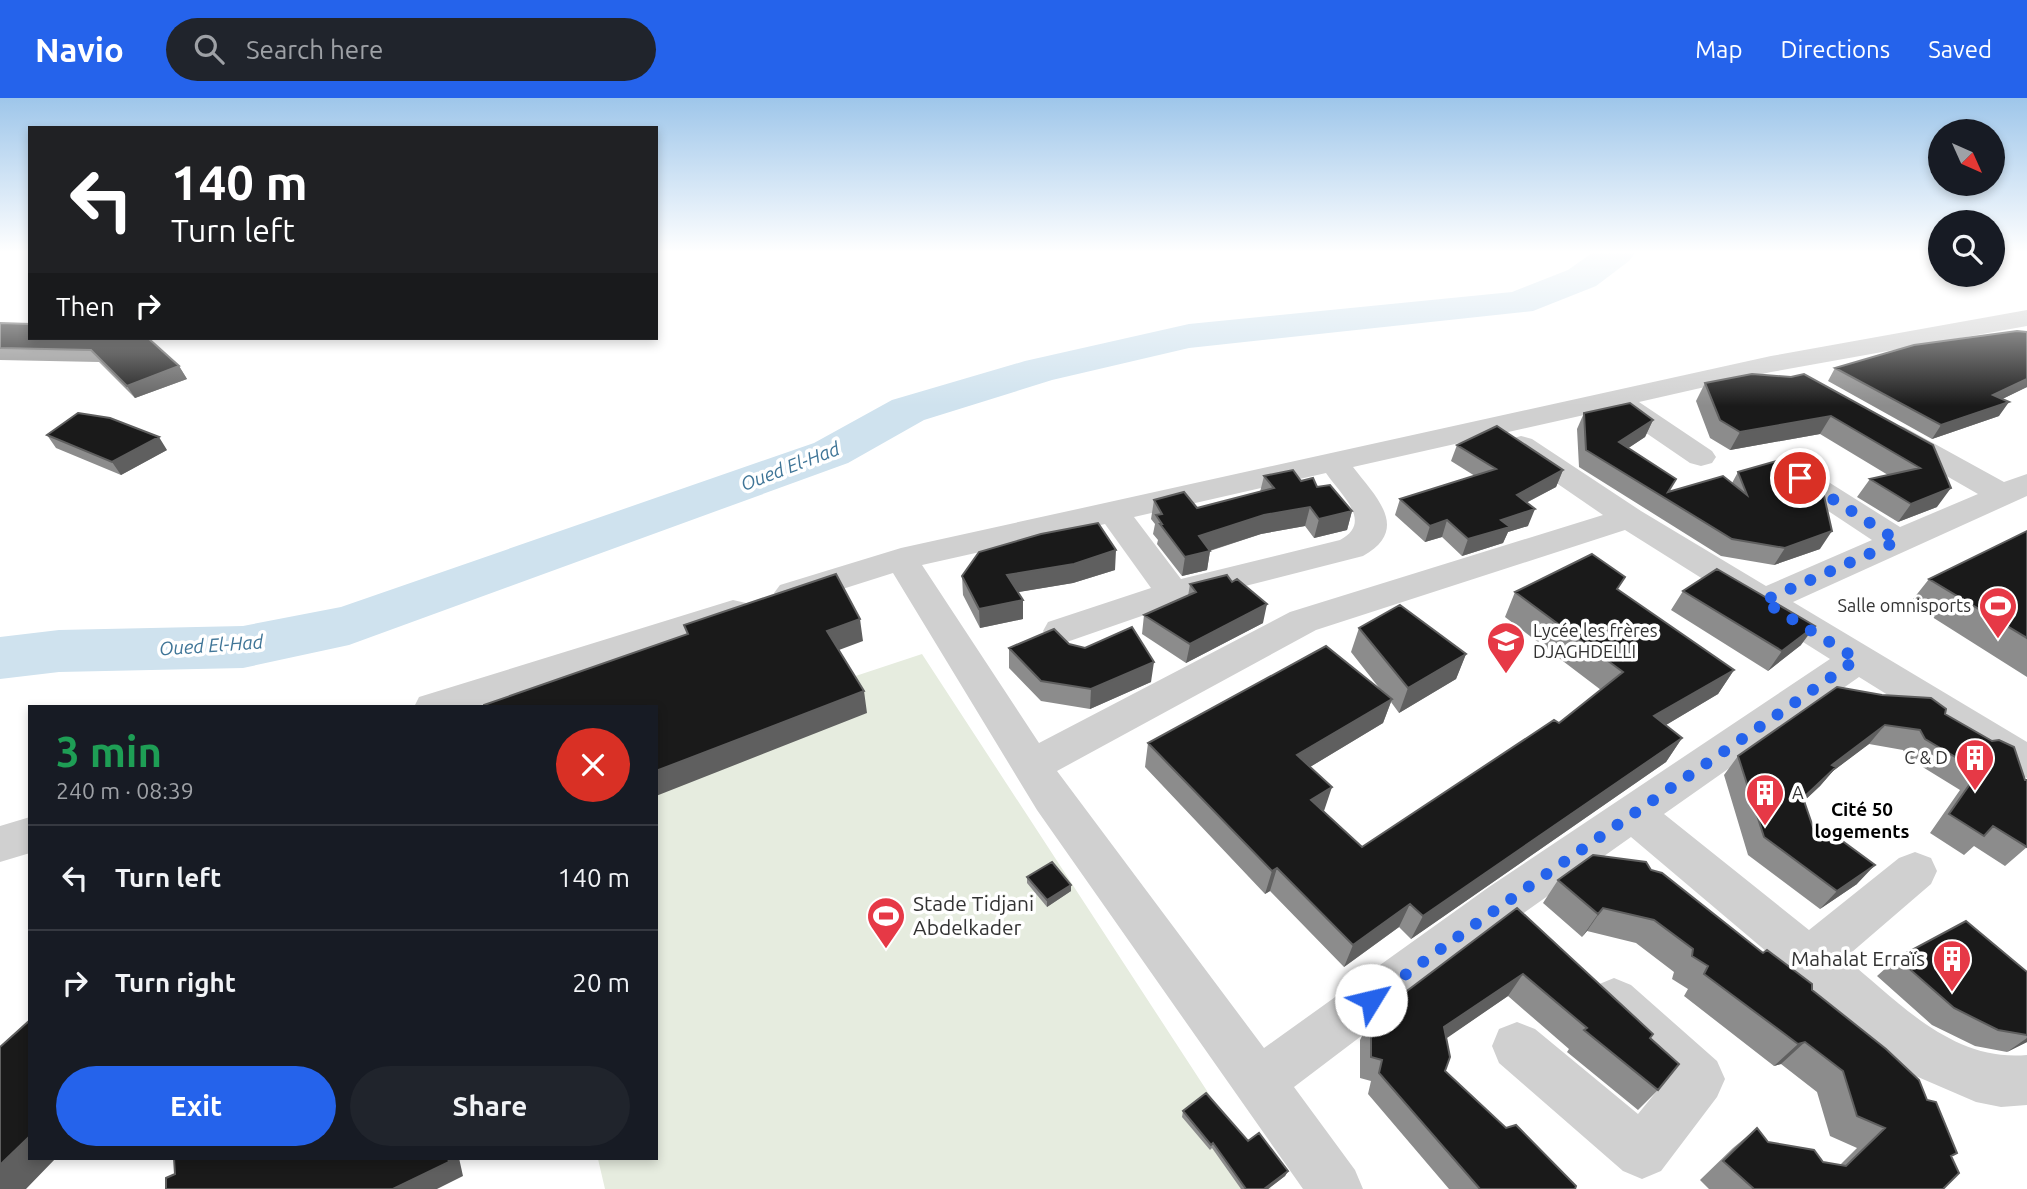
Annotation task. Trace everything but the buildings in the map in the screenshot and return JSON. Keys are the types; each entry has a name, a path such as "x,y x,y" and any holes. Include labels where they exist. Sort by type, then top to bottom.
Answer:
{"street":[{"path":"439,705 901,559 1771,364 2027,318"},
{"path":"1771,364 1805,383"},
{"path":"1614,398 1701,457"},
{"path":"1864,416 2015,490"},
{"path":"1492,426 1629,518 2027,762"},
{"path":"1060,631 1172,593 1351,548 1362,542 1373,525 1372,515 1333,461"},
{"path":"1800,478 1898,541"},
{"path":"1763,601 2015,490"},
{"path":"1113,511 1172,593"},
{"path":"1032,765 1303,621 1629,518"},
{"path":"901,559 1052,798 1336,1189"},
{"path":"1259,1082 1520,915 1634,815 1857,659"},
{"path":"1634,815 1929,1057 1983,1080 2008,1083 2027,1080"},
{"path":"0,844 28,836"},
{"path":"1808,960 1915,871"},
{"path":"1517,1046 1642,1152 1699,1079 1576,966"}],"shaded area":[{"name":"Stade Tidjani Abdelkader","path":"922,654 1271,1189 605,1189 598,1160 658,1160 658,741"}],"waterway":[{"name":"Oued El-Had","path":"0,658 59,651 243,647 349,625 831,453 908,410 1040,370 1189,336 1510,304"}],"place":[{"name":"Salle omnisports","path":"1998,640"},
{"name":"Lycée les frères DJAGHDELLI","path":"1506,675"},
{"name":"C & D","path":"1975,792"},
{"name":"A","path":"1765,827"},
{"name":"Stade Tidjani Abdelkader","path":"886,950"},
{"name":"Mahalat Erraïs","path":"1952,993"}],"district":[{"name":"Cité 50 logements","path":"1862,820"}],"route":[{"path":"1371,1000 1505,901 1634,815 1857,659 1763,601 1898,541 1800,478"}]}
